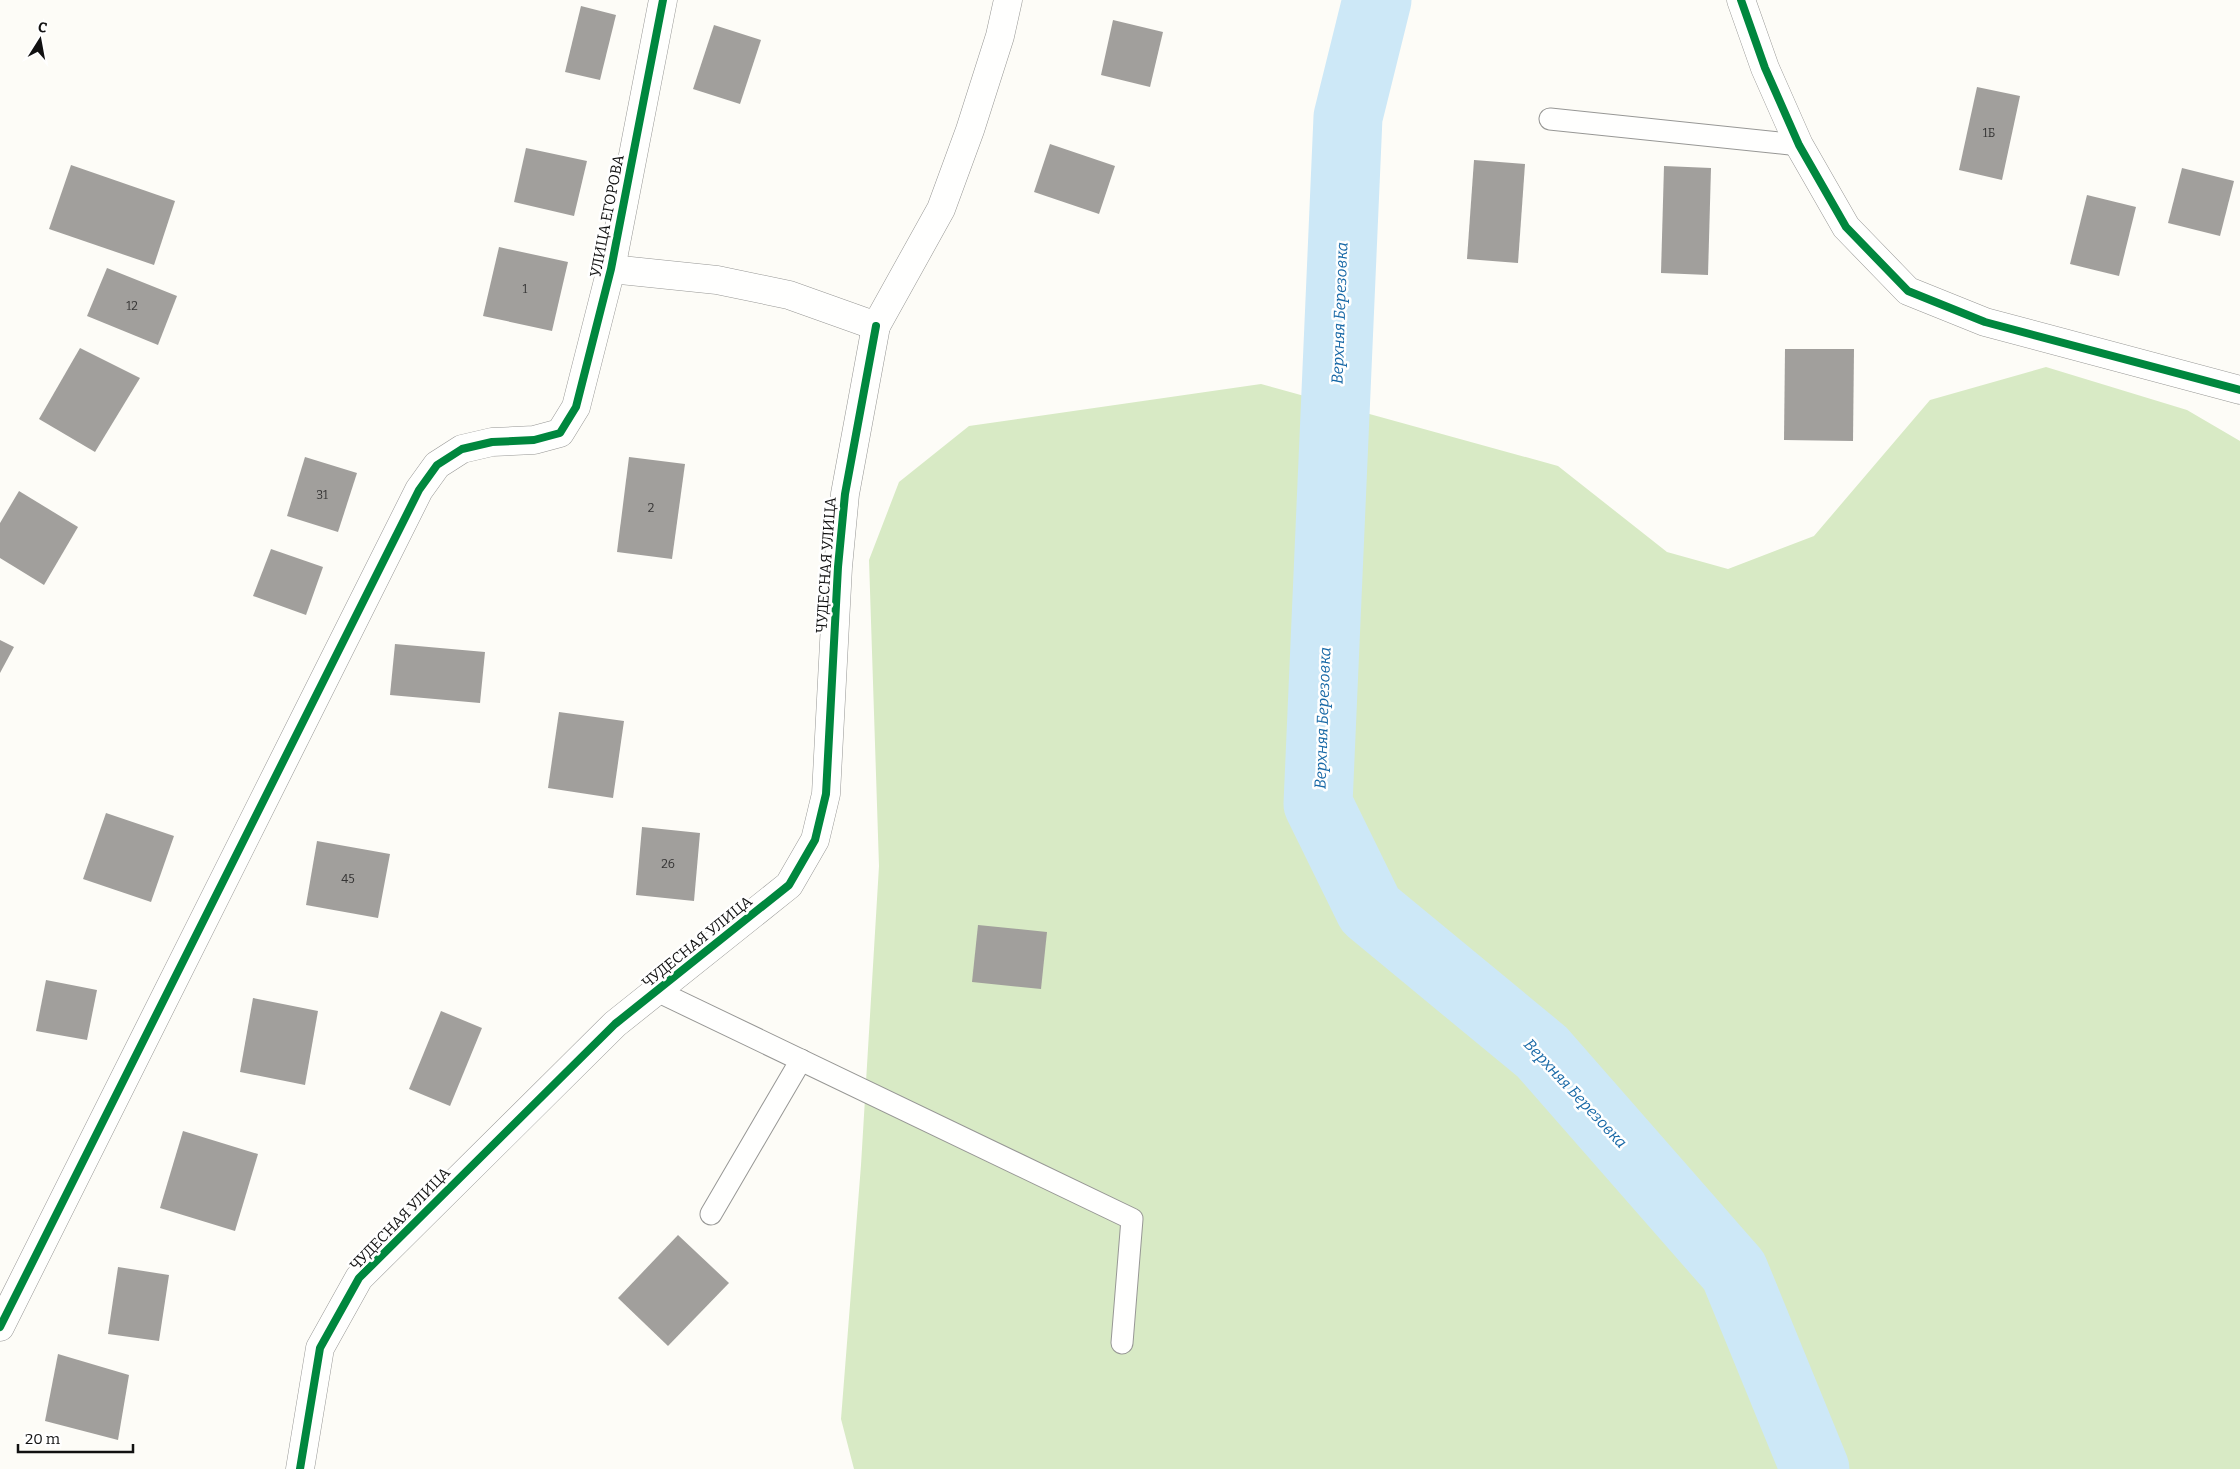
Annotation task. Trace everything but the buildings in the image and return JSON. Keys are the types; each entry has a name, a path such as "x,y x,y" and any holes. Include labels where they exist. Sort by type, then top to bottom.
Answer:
{"street":[{"name":"УЛИЦА ЕГОРОВА","path":"0,1327 419,490 437,465 462,449 492,442 534,440 560,433 576,407 611,269 663,0"},
{"name":"ЧУДЕСНАЯ УЛИЦА","path":"300,1469 320,1348 359,1278 615,1024 789,885 815,840 826,794 838,567 845,494 876,326 941,209 970,130 1000,36 1008,0"},
{"path":"1741,0 1765,68 1800,145 1846,227 1908,291 1986,322 2240,390"},
{"path":"611,269 717,280 771,291 789,295 876,326"}],"lane":[{"path":"1550,119 1800,145"},
{"path":"657,991 1132,1219 1122,1343"},
{"path":"711,1214 801,1060"}],"green space":[{"path":"2046,367 2187,410 2240,441 2240,1469 854,1469 841,1419 861,1165 879,866 869,560 899,482 969,426 1261,384 1558,466 1667,552 1728,569 1814,536 1930,400"}],"waterway":[{"name":"Верхняя Березовка","path":"1377,0 1348,117 1318,804 1370,910 1542,1052 1734,1271 1815,1469"}],"cycle path":[{"path":"0,1327 419,490 437,465 462,449 492,442 534,440 560,433 576,407 611,269 663,0"},
{"path":"1741,0 1765,68 1799,145 1846,227 1908,291 1985,322 2240,390"},
{"path":"300,1469 320,1348 359,1278 615,1024 789,885 815,840 826,794 838,567 845,494 876,326"}]}
